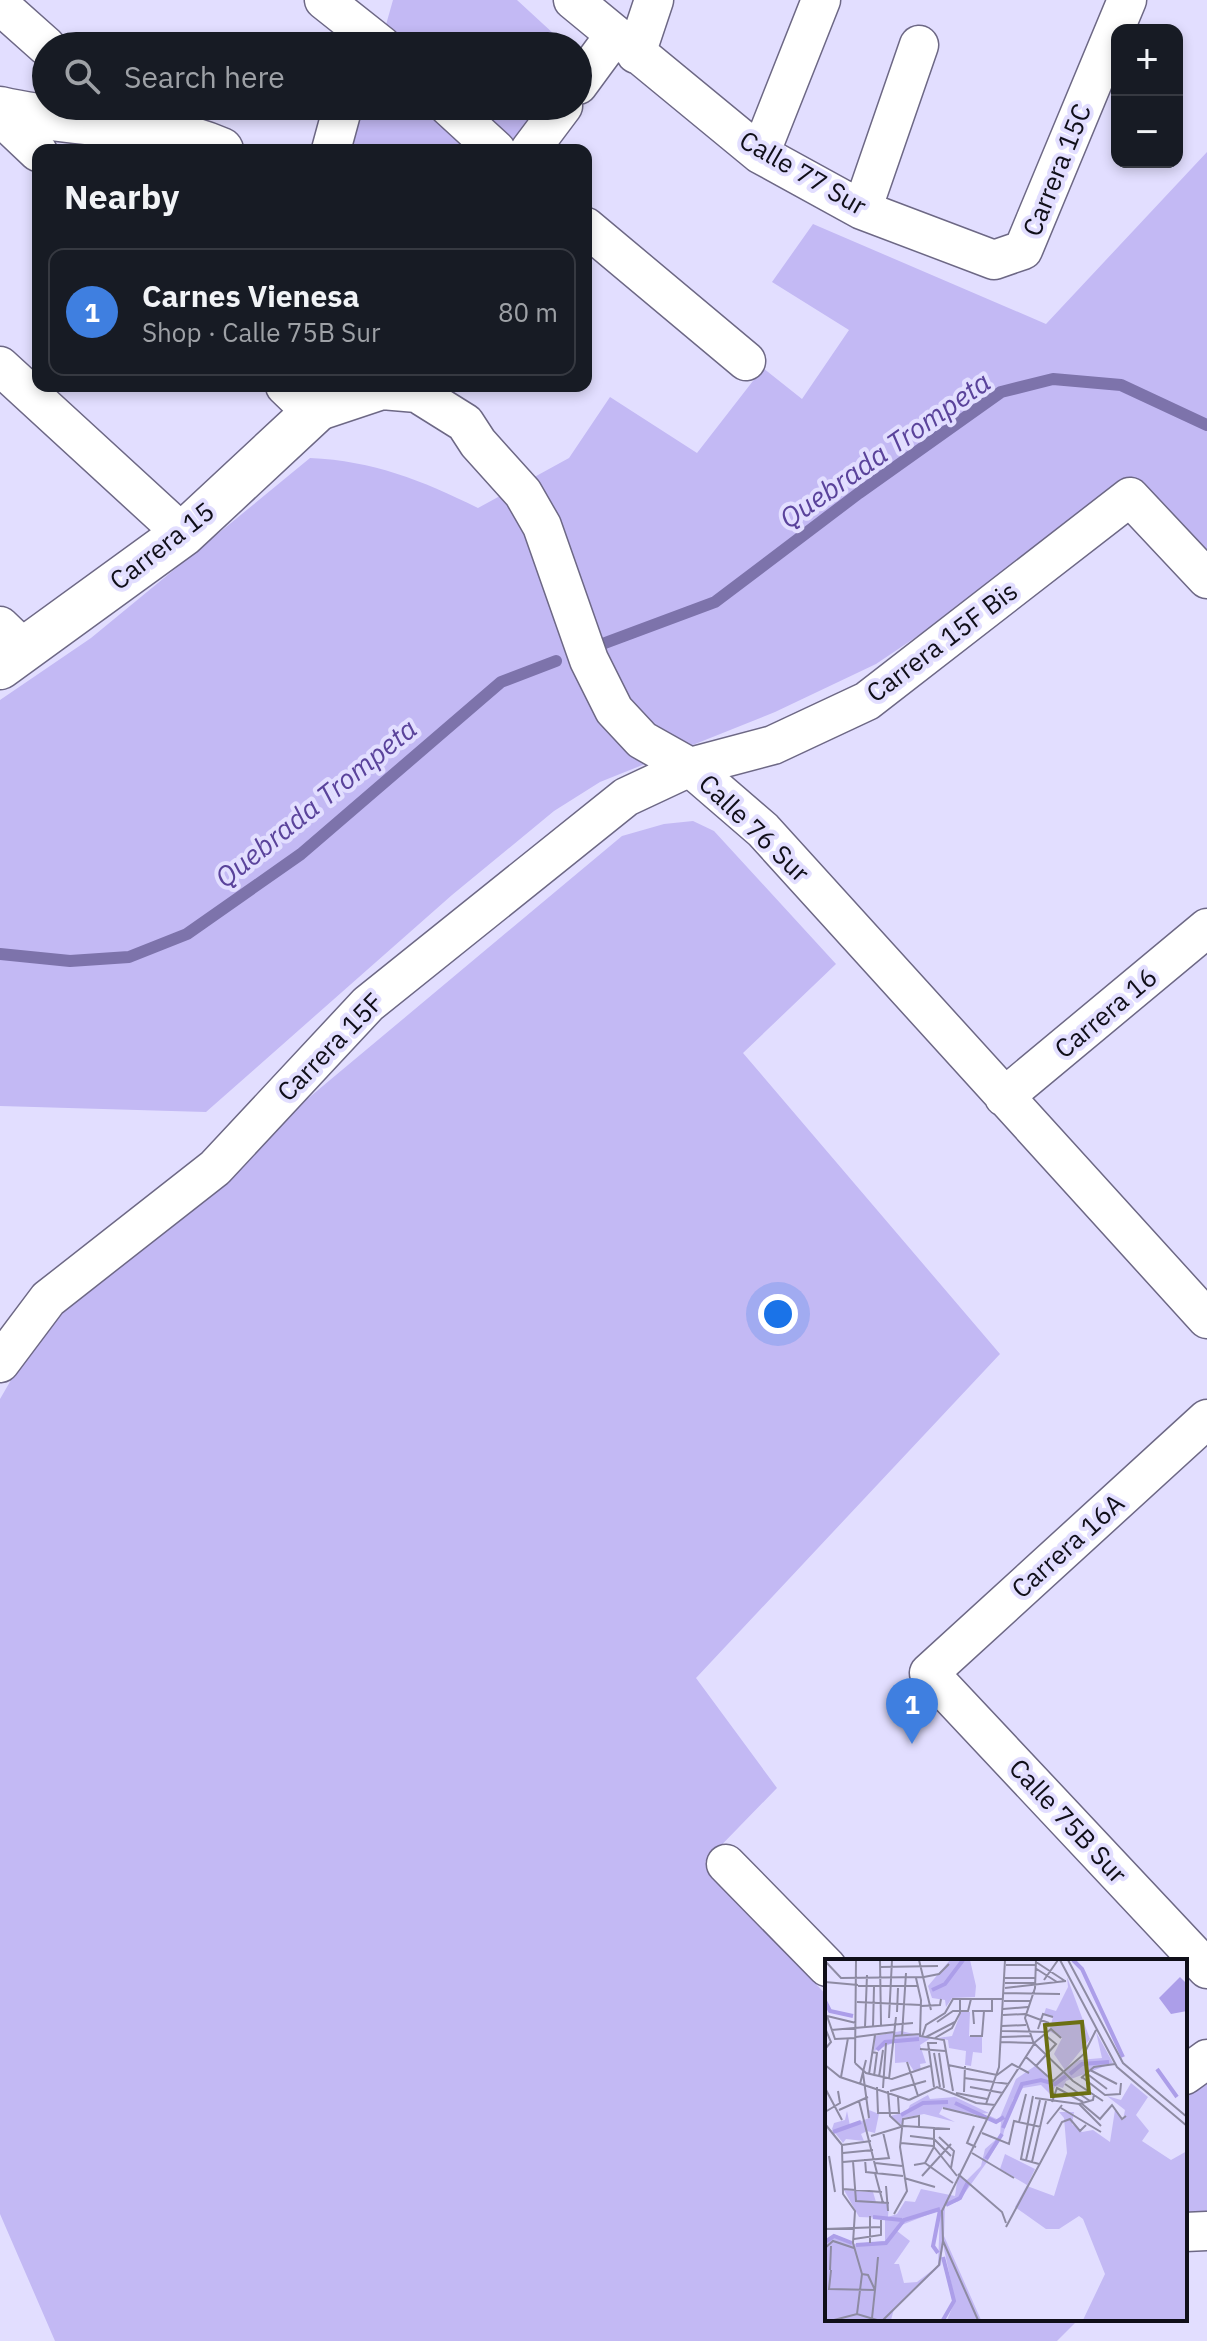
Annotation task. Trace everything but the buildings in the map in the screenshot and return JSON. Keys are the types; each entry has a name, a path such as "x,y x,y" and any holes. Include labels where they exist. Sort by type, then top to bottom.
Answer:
{"street":[{"path":"324,0 369,30"},
{"name":"Calle 77 Sur","path":"573,0 760,154 862,210 994,260 1023,250"},
{"path":"592,73 625,45 654,0"},
{"path":"760,154 821,0"},
{"name":"Carrera 15C","path":"1023,250 1127,0"},
{"path":"0,5 32,34"},
{"path":"862,210 919,45"},
{"path":"0,109 32,115"},
{"path":"0,116 32,146"},
{"path":"137,120 207,144"},
{"path":"333,144 339,120"},
{"path":"463,120 489,144"},
{"path":"534,144 552,120"},
{"path":"592,232 746,361"},
{"path":"0,366 183,534"},
{"name":"Calle 76 Sur","path":"306,395 339,392"},
{"name":"Calle 76 Sur","path":"410,392 417,393 465,423 478,443 523,493 542,526 589,660 614,710 642,740 690,767 763,830 1207,1319"},
{"name":"Carrera 15","path":"8,648 183,534 306,395"},
{"name":"Carrera 15F Bis","path":"690,767 773,745 867,701 1130,497 1207,579"},
{"name":"Carrera 15F","path":"0,1363 48,1299 215,1168 368,1004 626,797 690,767"},
{"name":"Carrera 16","path":"1004,1097 1207,928"},
{"name":"Carrera 16A","path":"929,1673 1207,1419"},
{"name":"Calle 75B Sur","path":"929,1673 1207,1969"},
{"path":"726,1864 825,1965"},
{"path":"1187,2074 1207,2059"},
{"path":"1187,2232 1207,2231"}],"shaded area":[{"path":"393,0 517,0 552,32 384,32"},
{"path":"359,120 528,120 511,144 353,144"},
{"path":"1207,152 1207,550 1142,485 876,664 775,712 600,782 554,811 452,895 206,1112 0,1106 0,700 91,638 310,458 355,463 397,474 478,508 569,458 610,397 697,453 763,368 802,399 849,330 772,282 813,224 1046,324"},
{"path":"693,821 714,831 836,964 743,1053 1000,1354 696,1678 777,1788 705,1862 825,1994 825,2321 1077,2321 1057,2341 55,2341 0,2214 0,1399 29,1349 98,1274 622,836 664,824"},
{"path":"1207,2078 1207,2217 1187,2218 1187,2091"}],"waterway":[{"name":"Quebrada Trompeta","path":"605,643 715,602 859,493 1001,392 1053,379 1121,385 1207,425"},
{"name":"Quebrada Trompeta","path":"0,954 70,961 129,957 187,934 301,854 501,682 556,661"}],"place":[{"name":"Carnes Vienesa","path":"912,1744"}]}
